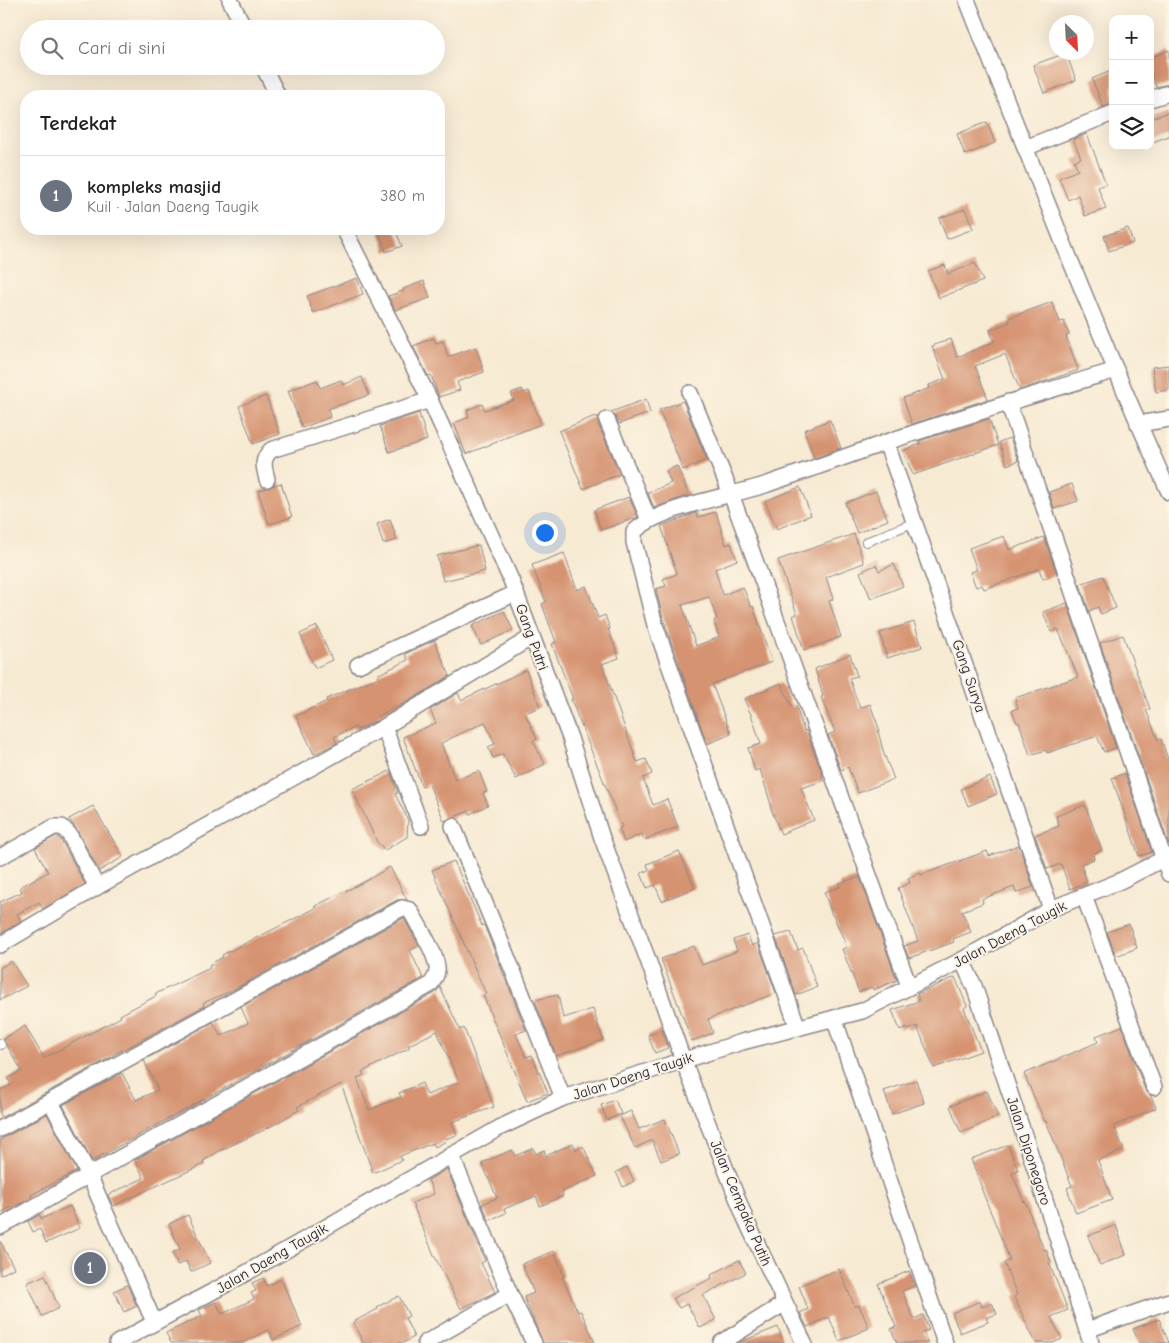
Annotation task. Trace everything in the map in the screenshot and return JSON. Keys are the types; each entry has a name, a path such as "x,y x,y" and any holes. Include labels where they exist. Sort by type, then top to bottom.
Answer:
{"street":[{"path":"230,0 240,20"},
{"path":"967,0 1025,148 1138,424 1169,492"},
{"path":"268,75 275,90"},
{"path":"1154,99 1169,93"},
{"path":"1025,148 1109,115"},
{"name":"Gang Putri","path":"347,235 430,400 516,593 570,738 602,838 683,1060"},
{"path":"798,1028 655,625 634,542 634,532 649,520 696,504 764,485 1008,402 1116,370"},
{"path":"690,393 731,494 909,986"},
{"path":"268,479 264,465 265,456 271,450 430,400"},
{"path":"1008,402 1166,857 1169,874"},
{"path":"1138,424 1169,419"},
{"path":"607,420 649,520"},
{"name":"Gang Surya","path":"886,442 1051,909"},
{"path":"358,665 516,593"},
{"path":"0,945 97,887 384,727 532,637"},
{"path":"384,727 421,826"},
{"path":"453,826 563,1098"},
{"path":"0,856 54,827 62,827 69,834 97,887"},
{"name":"Jalan Daeng Taugik","path":"117,1343 240,1276 501,1127 563,1098 742,1042 862,1011 962,960 1051,909 1120,881 1166,857"},
{"path":"1084,896 1154,1087"},
{"path":"0,1129 402,908 410,910 430,946 437,967 436,974 430,985 89,1175 0,1227"},
{"name":"Jalan Diponegoro","path":"962,960 980,1004 1089,1336"},
{"path":"834,1018 945,1343"},
{"name":"Jalan Cempaka Putih","path":"683,1060 745,1218 804,1343"},
{"path":"51,1102 89,1175 154,1322"},
{"path":"451,1155 510,1294 534,1343"},
{"path":"425,1343 510,1294"},
{"path":"1089,1336 1169,1301"},
{"path":"722,1343 785,1303"}],"lane":[{"path":"866,542 915,522"}],"building":[{"path":"1169,50 1169,84 1156,87 1154,82 1154,56"},
{"path":"1049,59 1069,60 1076,80 1044,93 1033,65"},
{"path":"1109,72 1109,105 1103,107 1092,79"},
{"path":"1169,112 1169,136 1154,142 1154,118"},
{"path":"987,122 995,143 965,155 957,134"},
{"path":"1087,134 1106,184 1098,187 1106,209 1085,216 1078,195 1068,200 1059,178 1078,170 1074,161 1081,158 1073,139"},
{"path":"965,209 973,229 947,239 939,218"},
{"path":"1128,228 1133,243 1109,251 1104,236"},
{"path":"380,235 397,235 402,246 386,252"},
{"path":"975,263 983,281 939,298 928,271 945,265 948,274"},
{"path":"357,278 363,294 313,313 307,296"},
{"path":"424,281 430,298 395,310 388,296 404,291 403,289"},
{"path":"1052,302 1060,322 1064,321 1069,335 1066,336 1078,370 1020,390 1005,354 975,366 988,399 912,424 903,398 930,388 929,385 945,379 932,346 951,339 957,357 994,342 990,330 1010,322 1009,318"},
{"path":"434,338 436,343 443,341 448,357 476,347 484,372 457,382 460,390 439,397 431,375 428,376 413,346"},
{"path":"1169,365 1169,390 1156,392 1152,367"},
{"path":"362,377 369,395 328,409 330,417 302,428 288,391 317,380 320,388 341,380 343,385"},
{"path":"522,389 524,393 529,391 541,424 466,454 454,423 469,417 467,410 482,404 485,410 514,400 511,393"},
{"path":"266,396 280,434 253,444 239,406"},
{"path":"646,399 650,413 619,424 611,412"},
{"path":"683,401 707,460 683,470 659,410"},
{"path":"419,413 427,440 389,452 380,426"},
{"path":"595,416 599,417 598,424 620,474 583,489 559,431"},
{"path":"989,419 998,445 913,475 903,451 920,444 919,441"},
{"path":"830,420 841,448 814,458 804,430"},
{"path":"1010,438 1018,461 1007,465 999,442"},
{"path":"677,466 689,495 654,508 648,493 671,483 666,471"},
{"path":"281,483 292,517 269,524 258,491"},
{"path":"1072,484 1078,501 1054,509 1049,492"},
{"path":"800,487 811,515 777,529 765,501"},
{"path":"876,491 888,520 857,533 845,503"},
{"path":"629,497 638,517 601,530 594,510"},
{"path":"716,512 726,545 731,543 737,560 715,569 723,595 743,587 751,607 753,606 772,662 712,684 731,734 707,744 664,621 656,589 666,586 663,579 677,574 661,526 696,513 698,517","holes":["709,597 717,619 714,621 719,637 696,646 682,605"]},
{"path":"390,519 397,540 383,544 377,524"},
{"path":"854,534 864,563 826,577 833,599 829,601 841,637 804,650 793,616 797,614 778,560"},
{"path":"1004,536 1009,550 1044,537 1057,574 1043,579 1039,569 984,589 982,585 976,587 970,572 977,570 969,548"},
{"path":"479,545 485,571 443,581 437,556"},
{"path":"564,553 577,590 586,586 598,618 605,615 610,629 608,629 619,658 602,664 637,762 646,759 652,774 643,778 653,805 667,799 678,827 644,840 642,834 624,842 619,828 622,827 579,720 552,644 556,642 542,604 546,602 532,565"},
{"path":"894,564 903,586 871,599 860,572 876,565 879,571"},
{"path":"1103,576 1116,608 1101,614 1098,607 1089,611 1080,584"},
{"path":"1067,603 1116,748 1104,752 1097,736 1047,753 1046,750 1030,755 1019,722 1017,723 1012,710 1018,708 1015,698 1078,677 1058,629 1051,632 1043,612"},
{"path":"504,611 513,630 481,645 472,626"},
{"path":"914,622 922,647 887,658 880,633"},
{"path":"317,626 332,660 315,668 300,634"},
{"path":"1123,635 1150,709 1146,710 1158,740 1161,739 1169,762 1169,845 1100,643"},
{"path":"434,640 450,676 407,702 378,716 380,719 357,730 355,727 334,737 337,743 314,754 296,716 327,701 326,699 379,677 377,675 408,660 405,654"},
{"path":"850,654 857,676 849,678 860,708 870,704 880,731 878,731 884,754 894,779 858,793 848,767 841,770 828,735 835,732 821,697 823,696 815,669"},
{"path":"526,670 540,707 525,713 537,739 533,741 545,764 516,779 503,754 493,758 488,747 495,744 485,722 441,743 455,780 479,771 487,792 483,793 488,805 470,814 469,811 444,821 429,784 422,787 403,737 436,723 430,710 458,693 461,700"},
{"path":"781,683 792,707 796,706 804,731 806,730 823,776 823,781 801,788 814,820 781,834 770,806 760,769 755,771 748,748 761,744 744,699"},
{"path":"390,771 398,793 395,794 408,820 407,837 385,850 377,842 352,789"},
{"path":"1125,773 1152,852 1139,856 1112,778"},
{"path":"990,777 997,794 968,806 961,789"},
{"path":"1085,805 1102,850 1093,854 1094,859 1081,864 1087,882 1070,889 1061,864 1047,869 1035,835 1059,826 1056,816"},
{"path":"93,806 123,857 99,871 69,819"},
{"path":"56,836 61,840 85,884 43,909 39,902 17,914 21,921 0,934 0,902 22,892 20,887 48,872 35,848"},
{"path":"1019,845 1033,887 1016,893 1014,887 982,899 983,903 962,911 971,932 953,939 954,942 909,958 904,946 918,941 898,888 910,883 908,878 920,873 921,875 987,851 989,856"},
{"path":"679,851 695,888 662,901 655,885 647,888 641,873 649,870 647,864"},
{"path":"454,861 482,926 484,925 526,1030 516,1034 526,1057 532,1055 548,1093 527,1101 483,995 486,994 432,870"},
{"path":"390,867 407,900 397,900 233,990 203,1003 204,1006 2,1117 0,1113 0,1090 11,1085 8,1078 22,1071 3,1039 25,1026 44,1058 121,1017 120,1015 156,996 155,994 210,968 209,965 223,957 222,955 316,908 315,906"},
{"path":"860,877 897,980 873,990 872,987 859,992 842,949 847,947 824,892 840,887 839,883"},
{"path":"404,918 419,946 410,950 423,978 92,1161 63,1105 122,1073 136,1100 158,1090 144,1060 213,1022 221,1036 248,1023 241,1007"},
{"path":"1129,924 1137,948 1116,956 1107,932"},
{"path":"791,932 798,950 803,948 817,987 796,995 775,936"},
{"path":"748,935 752,946 758,943 776,993 708,1019 713,1033 692,1041 661,959 694,946 702,965 737,951 733,940"},
{"path":"11,961 27,986 0,1000 0,968"},
{"path":"955,977 967,1006 964,1008 981,1051 934,1068 917,1026 908,1030 907,1027 900,1030 892,1010 919,1001 917,994"},
{"path":"440,987 460,1030 464,1028 494,1107 452,1122 457,1135 445,1139 446,1141 435,1147 433,1143 400,1156 402,1160 373,1173 341,1084 297,1107 299,1110 266,1129 219,1151 203,1161 204,1164 113,1206 108,1195 144,1178 135,1160 435,993","holes":["437,1031 459,1082 427,1095 422,1083 399,1093 401,1097 369,1110 357,1078 364,1075 362,1072"]},
{"path":"558,995 563,1018 593,1009 603,1040 556,1056 535,1000"},
{"path":"1122,1026 1145,1090 1151,1096 1156,1108 1114,1126 1124,1150 1098,1160 1112,1200 1076,1213 1067,1188 1072,1186 1046,1121 1024,1074 1098,1042 1096,1036"},
{"path":"662,1030 668,1048 655,1053 648,1035"},
{"path":"916,1080 924,1103 892,1114 884,1091"},
{"path":"987,1091 998,1117 961,1133 950,1106"},
{"path":"615,1100 621,1114 607,1120 601,1105"},
{"path":"631,1111 639,1129 665,1119 679,1154 661,1161 652,1140 635,1148 620,1116"},
{"path":"47,1114 77,1171 31,1195 32,1198 0,1213 0,1140"},
{"path":"573,1143 576,1150 583,1146 597,1176 562,1192 563,1196 540,1206 536,1196 504,1209 506,1213 489,1220 482,1204 497,1198 482,1163 512,1150 515,1156 533,1148 536,1154 544,1150 546,1156"},
{"path":"1008,1145 1018,1170 1012,1173 1044,1250 1046,1249 1051,1262 1049,1263 1068,1310 1051,1317 1062,1339 1053,1343 1036,1343 1014,1297 1017,1295 1004,1263 1010,1260 971,1159"},
{"path":"627,1167 634,1181 623,1187 616,1172"},
{"path":"447,1169 485,1261 481,1263 495,1292 461,1309 434,1255 412,1203 434,1194 428,1180"},
{"path":"70,1206 80,1228 46,1243 40,1229 33,1232 28,1221 40,1215 41,1219"},
{"path":"188,1215 210,1263 191,1272 186,1261 178,1265 172,1253 180,1249 169,1224"},
{"path":"1116,1225 1126,1255 1100,1265 1088,1236"},
{"path":"0,1241 14,1268 0,1275"},
{"path":"554,1251 564,1276 562,1277 578,1312 581,1311 595,1343 543,1343 524,1297 534,1293 522,1264"},
{"path":"739,1260 746,1273 703,1295 716,1320 700,1328 687,1304 679,1308 673,1298 712,1278 711,1275"},
{"path":"839,1269 855,1307 859,1305 869,1328 839,1341 829,1317 807,1327 800,1313 808,1309 799,1286"},
{"path":"909,1271 915,1286 902,1291 914,1319 923,1315 929,1330 923,1332 928,1343 897,1343 891,1329 896,1327 878,1284"},
{"path":"45,1275 59,1308 42,1316 27,1283"},
{"path":"263,1278 267,1286 281,1279 302,1326 273,1340 269,1330 242,1343 171,1343 166,1333 202,1316 199,1310 216,1302 222,1314 254,1299 251,1293 256,1291 252,1283"},
{"path":"127,1285 137,1306 124,1312 114,1291"},
{"path":"399,1296 409,1316 405,1318 414,1337 403,1343 363,1343 353,1322"},
{"path":"980,1301 982,1307 992,1303 997,1314 986,1318 988,1322 960,1333 952,1313"},
{"path":"1159,1319 1169,1343 1139,1343 1133,1329"},
{"path":"778,1327 784,1343 740,1343 740,1342"}],"place":[{"name":"kompleks masjid","path":"90,1268"}]}
